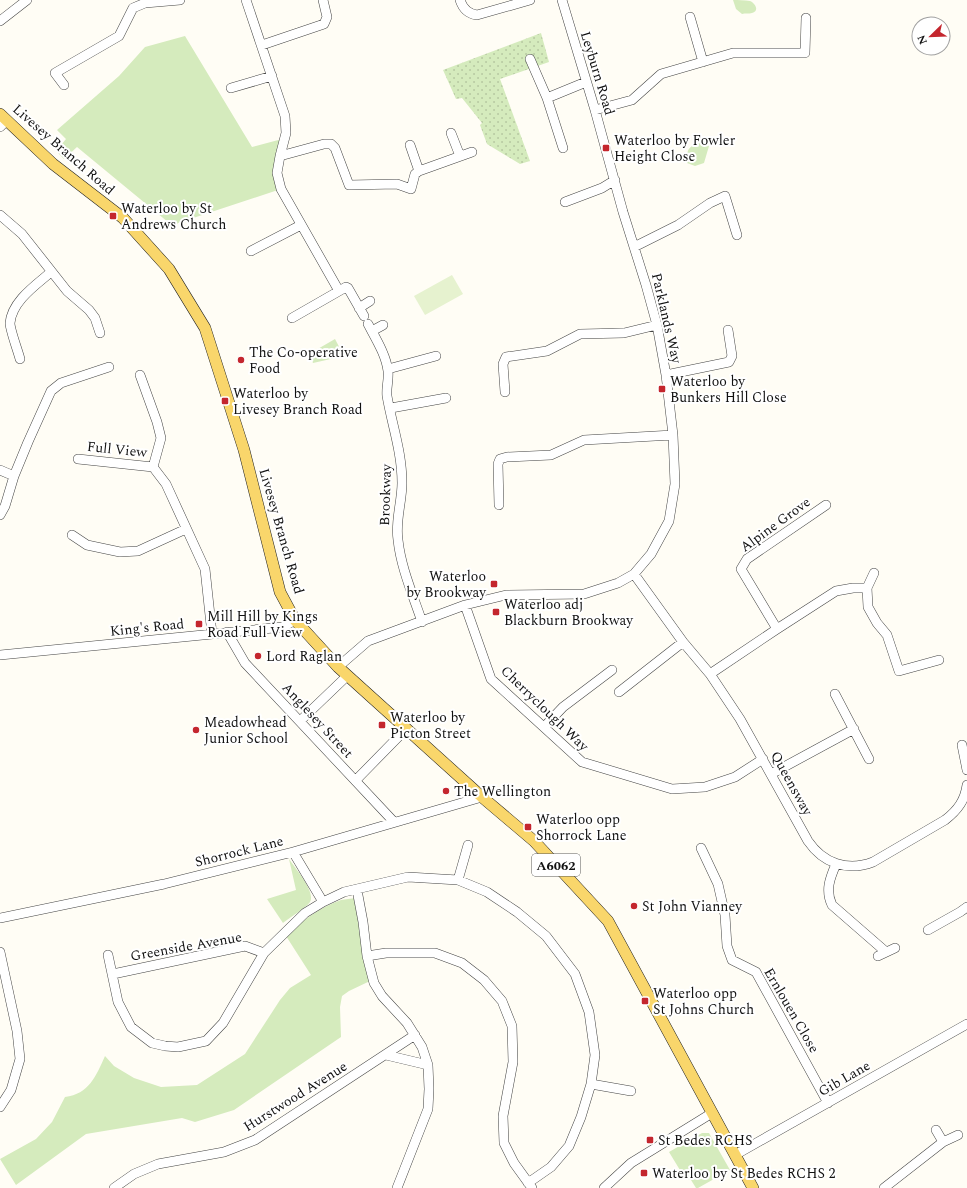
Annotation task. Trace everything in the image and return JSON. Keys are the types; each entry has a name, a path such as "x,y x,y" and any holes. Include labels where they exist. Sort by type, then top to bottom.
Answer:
{"main road":[{"name":"Livesey Branch Road","path":"2,120 53,164 123,218 169,269 202,321 244,450 280,592 295,620 347,676 482,797 534,841 608,921 752,1188"}],"street":[{"path":"0,21 27,0"},
{"path":"64,85 55,73 119,36 133,8 145,3 180,0"},
{"path":"246,0 285,116 286,133 277,173 280,189 339,291 292,318"},
{"path":"262,45 324,24 327,17 323,0"},
{"path":"460,0 463,8 472,14 477,15 530,0"},
{"name":"Leyburn Road","path":"562,0 634,247"},
{"path":"690,18 703,62"},
{"path":"595,110 632,100 661,74 733,53 805,53 806,18"},
{"path":"530,59 547,98 562,148"},
{"path":"231,88 272,76"},
{"path":"547,98 586,82"},
{"path":"451,132 460,156"},
{"path":"280,156 324,144 332,144 335,148 349,185 397,184 411,189 415,174 419,171 472,152"},
{"path":"410,145 419,171"},
{"path":"565,202 602,188 615,180"},
{"path":"634,247 678,225 710,203 725,196 737,235"},
{"path":"0,215 22,234 67,291 89,310 95,318 100,333"},
{"path":"252,251 301,224"},
{"name":"Parklands Way","path":"338,667 368,641 465,605 506,595 584,594 618,583 634,574 651,554 669,521 675,484 673,435 666,375 656,325 646,285 634,247"},
{"path":"20,359 10,323 15,308 28,292 51,272"},
{"name":"Brookway","path":"339,291 346,287 348,288 368,324 384,357 388,369 387,392 401,463 402,484 397,538 406,576 422,622"},
{"path":"359,308 370,301"},
{"path":"368,324 383,325"},
{"path":"505,392 504,364 506,357 547,351 580,334 624,333 656,325"},
{"path":"666,375 729,362 732,356 728,330"},
{"path":"388,369 436,356"},
{"path":"0,515 5,506 14,476 50,391 61,383 109,367"},
{"name":"Full View","path":"140,375 157,422 161,438 153,467"},
{"path":"390,408 446,398"},
{"path":"499,505 498,464 500,459 507,457 551,454 584,440 673,435"},
{"name":"Full View","path":"78,459 153,467 166,484 205,569 212,634"},
{"path":"0,470 14,476"},
{"name":"Alpine Grove","path":"777,629 742,569 747,559 826,506"},
{"path":"72,535 88,545 120,552 138,551 186,529"},
{"path":"874,573 867,588 868,606 877,623 887,635 899,671 939,660"},
{"name":"Queensway","path":"634,574 683,642 710,674 740,719 808,841 819,855 836,864 852,866 866,865 873,862 945,820 963,802 967,785"},
{"path":"710,674 836,591 853,588 867,588"},
{"name":"Cherryclough Way","path":"465,605 491,679 582,762 672,789 705,787 734,777 763,759"},
{"name":"King's Road","path":"0,655 283,627 295,620"},
{"name":"Anglesey Street","path":"227,632 245,663 394,822"},
{"path":"619,692 683,642"},
{"path":"544,728 563,707 612,670"},
{"path":"300,721 347,676"},
{"path":"835,694 869,759"},
{"path":"356,780 406,729"},
{"path":"771,774 854,730"},
{"path":"962,745 967,770"},
{"name":"Shorrock Lane","path":"0,918 164,884 293,852 482,797"},
{"path":"458,880 468,845"},
{"name":"Ernlouen Close","path":"701,848 718,884 726,915 727,946 732,960 756,972 828,1103"},
{"path":"293,852 323,902"},
{"path":"836,864 828,886 829,899 832,905 882,954 895,948"},
{"name":"Greenside Avenue","path":"108,955 118,1002 131,1027 152,1043 178,1047 206,1041 223,1024 264,952 305,913 323,902 344,892 408,877 458,880 487,892 517,912 546,936 575,974 589,1012 595,1055 590,1084 581,1117 569,1146 551,1167 530,1185"},
{"path":"357,890 363,922 366,956 372,978 382,996 408,1023 422,1047 428,1065 428,1109 397,1188"},
{"path":"928,930 960,912 967,906"},
{"name":"Greenside Avenue","path":"113,974 245,946 264,952"},
{"path":"0,952 5,995 17,1031 20,1058 11,1090 0,1107"},
{"path":"366,956 386,953 435,953 462,963 484,980 502,1001 512,1026 513,1062 503,1116 504,1143 514,1163 530,1185"},
{"name":"Gib Lane","path":"735,1155 967,1024"},
{"name":"Hurstwood Avenue","path":"114,1188 134,1174 158,1164 224,1152 256,1140 415,1035"},
{"path":"386,1055 428,1065"},
{"path":"590,1084 631,1091"},
{"path":"604,1188 631,1163 712,1113"},
{"path":"936,1130 942,1142"},
{"path":"884,1188 942,1142 958,1135"}],"green space":[{"path":"733,0 750,1 755,5 756,11 742,14 736,9"},
{"path":"541,33 549,62 500,79 530,161 520,164 487,144 480,125 482,123 462,98 456,99 443,70"},
{"path":"185,36 252,147 282,139 278,190 178,223 174,227 77,147 64,159 56,151 66,139 57,130 119,76 145,47"},
{"path":"698,141 709,146 704,163 695,166 687,163 687,153 689,149"},
{"path":"452,275 463,294 425,315 414,296"},
{"path":"335,339 344,356 313,363 309,354"},
{"path":"289,859 308,886 311,898 308,904 283,923 267,899 296,890"},
{"path":"356,898 370,981 342,996 340,1007 341,1037 234,1110 195,1122 182,1118 86,1134 16,1185 0,1159 36,1139 52,1122 65,1097 80,1092 91,1083 105,1056 114,1066 134,1078 161,1087 197,1085 245,1054 280,1000 290,988 311,975 286,936 305,920 326,906 341,900"},
{"path":"702,1133 709,1133 730,1170 696,1188 691,1180 686,1180 669,1152"}],"place":[{"name":"Waterloo by Fowler Height Close","path":"606,148"},
{"name":"Waterloo by St Andrews Church","path":"113,216"},
{"name":"The Co-operative Food","path":"241,360"},
{"name":"Waterloo by Bunkers Hill Close","path":"662,389"},
{"name":"Waterloo by Livesey Branch Road","path":"225,401"},
{"name":"Waterloo by Brookway","path":"494,584"},
{"name":"Waterloo adj Blackburn Brookway","path":"496,612"},
{"name":"Mill Hill by Kings Road Full View","path":"199,624"},
{"name":"Lord Raglan","path":"258,656"},
{"name":"Waterloo by Picton Street","path":"382,725"},
{"name":"Meadowhead Junior School","path":"196,730"},
{"name":"The Wellington","path":"446,791"},
{"name":"Waterloo opp Shorrock Lane","path":"528,827"},
{"name":"St John Vianney","path":"634,906"},
{"name":"Waterloo opp St Johns Church","path":"645,1001"},
{"name":"St Bedes RCHS","path":"650,1140"},
{"name":"Waterloo by St Bedes RCHS 2","path":"644,1173"}]}
